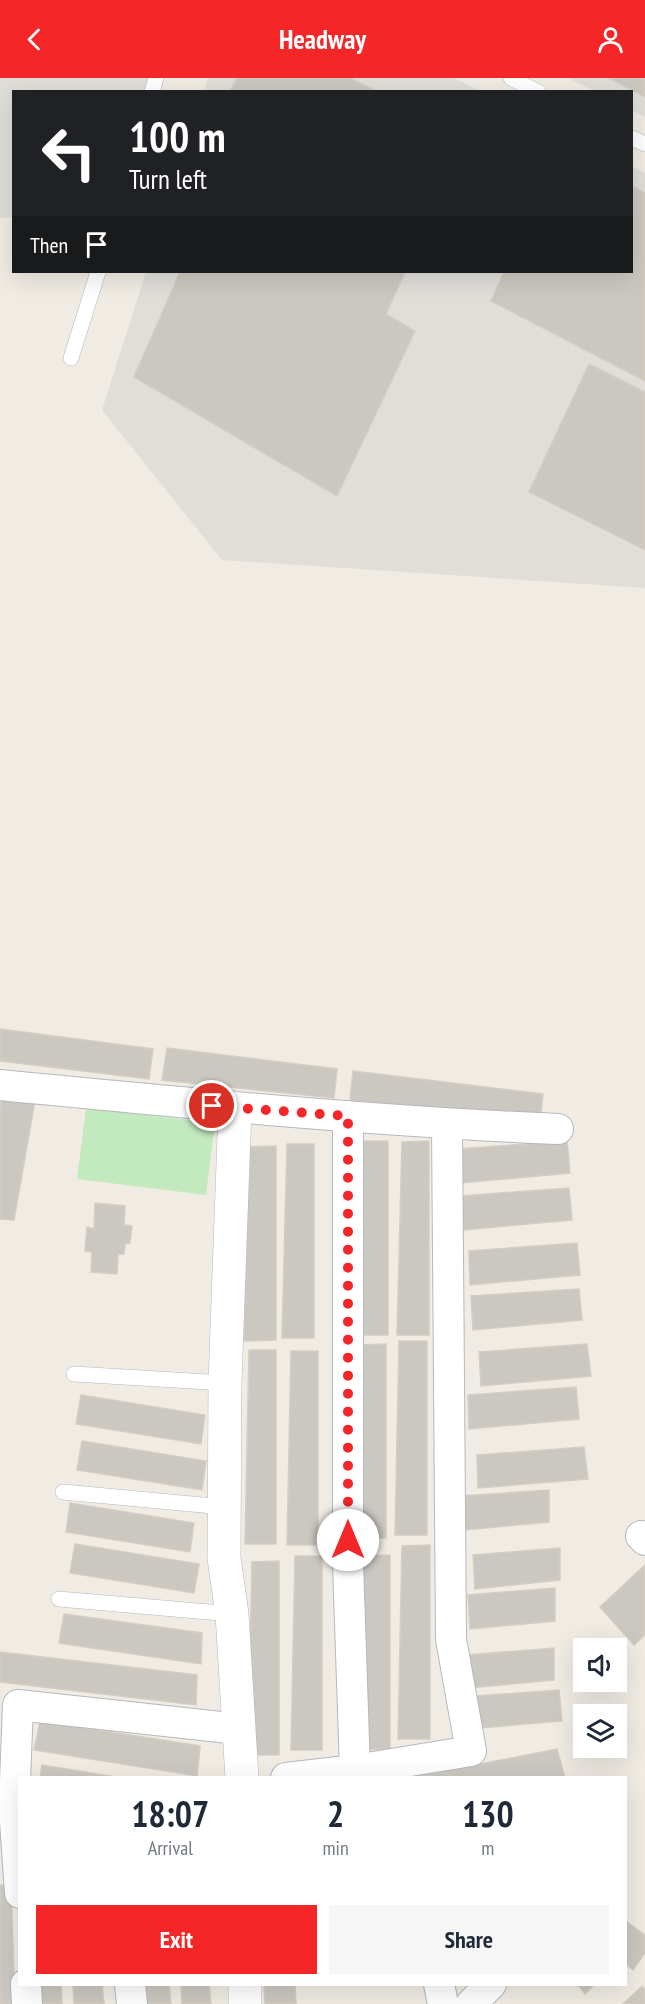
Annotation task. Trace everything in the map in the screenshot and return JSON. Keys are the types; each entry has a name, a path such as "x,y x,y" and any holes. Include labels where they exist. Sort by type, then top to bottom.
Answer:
{"street":[{"path":"0,1085 235,1108 447,1124 558,1129"},
{"path":"235,1108 225,1383 224,1558 232,1614 242,1776"},
{"path":"348,1116 348,1564 355,1770"},
{"path":"303,1776 471,1751 451,1639 447,1124"},
{"path":"18,1836 18,1705 239,1729"},
{"path":"26,1986 27,2004"},
{"path":"130,1986 132,2004"},
{"path":"245,1986 245,2004"},
{"path":"439,1986 443,2004"},
{"path":"471,2004 489,1986"}],"lane":[{"path":"511,78 534,90"},
{"path":"71,358 98,273"},
{"path":"74,1374 225,1383"},
{"path":"63,1492 224,1507"},
{"path":"59,1599 232,1614"}],"shaded area":[{"path":"0,78 151,78 147,90 12,90 12,217 0,218"},
{"path":"208,78 454,78 479,90 205,90"},
{"path":"568,78 645,78 645,117 633,111 633,90 593,90"},
{"path":"633,167 645,173 645,588 222,560 102,410 146,273 633,273"}],"green space":[{"path":"86,1108 215,1123 206,1195 77,1179"}],"building":[{"path":"237,78 350,78 374,90 231,90"},
{"path":"609,78 645,78 645,97"},
{"path":"633,187 645,193 645,381 491,301 504,273 633,273"},
{"path":"180,273 405,273 386,314 415,331 337,496 134,377"},
{"path":"589,364 645,392 645,550 529,492"},
{"path":"0,1029 153,1049 149,1079 0,1061"},
{"path":"167,1048 337,1069 334,1098 162,1080"},
{"path":"353,1071 543,1094 540,1121 350,1100"},
{"path":"2,1097 35,1101 14,1220 0,1219 0,1108"},
{"path":"361,1141 388,1141 388,1335 357,1335"},
{"path":"429,1141 429,1335 397,1335 402,1142"},
{"path":"567,1141 570,1173 461,1183 459,1149"},
{"path":"287,1144 314,1144 314,1338 282,1338"},
{"path":"276,1146 276,1340 244,1341 248,1147"},
{"path":"569,1188 572,1220 463,1230 461,1196"},
{"path":"95,1203 125,1206 124,1225 132,1226 130,1243 125,1244 124,1254 118,1254 117,1274 91,1272 92,1252 85,1251 87,1227 94,1229"},
{"path":"577,1243 580,1275 470,1285 469,1251"},
{"path":"579,1289 582,1320 473,1330 471,1296"},
{"path":"399,1341 427,1341 427,1535 395,1535"},
{"path":"386,1344 386,1538 354,1538 359,1345"},
{"path":"587,1344 591,1376 481,1386 479,1352"},
{"path":"249,1350 276,1350 276,1544 245,1544"},
{"path":"291,1351 318,1351 318,1545 287,1545"},
{"path":"576,1387 579,1419 469,1429 468,1395"},
{"path":"81,1395 205,1415 201,1444 76,1424"},
{"path":"82,1441 206,1461 202,1490 77,1470"},
{"path":"584,1447 588,1479 478,1488 477,1455"},
{"path":"549,1490 549,1522 464,1530 462,1496"},
{"path":"70,1503 194,1523 190,1552 66,1532"},
{"path":"75,1544 199,1564 194,1593 70,1573"},
{"path":"430,1545 430,1739 398,1739 402,1546"},
{"path":"560,1548 560,1580 475,1589 473,1555"},
{"path":"390,1555 390,1749 359,1750 363,1556"},
{"path":"295,1556 322,1556 322,1750 291,1750"},
{"path":"279,1561 279,1755 248,1755 252,1562"},
{"path":"645,1565 645,1635 634,1645 600,1607"},
{"path":"555,1588 555,1621 470,1629 468,1595"},
{"path":"64,1614 202,1633 201,1664 59,1643"},
{"path":"554,1648 554,1680 469,1688 467,1655"},
{"path":"0,1652 197,1675 196,1705 0,1682"},
{"path":"559,1690 562,1721 480,1728 477,1696"},
{"path":"40,1721 200,1746 197,1776 34,1750"},
{"path":"557,1749 564,1776 419,1776"},
{"path":"42,1765 109,1776 40,1776"},
{"path":"0,1885 11,1885 15,2004 0,2004"},
{"path":"627,1922 645,1935 645,1953 633,1970 627,1965"},
{"path":"31,1986 61,1986 62,2004 33,2004"},
{"path":"73,1986 102,1986 104,2004 74,2004"},
{"path":"140,1986 169,1986 171,2004 141,2004"},
{"path":"181,1986 209,1986 211,2004 182,2004"},
{"path":"264,1986 295,1986 296,2004 265,2004"},
{"path":"579,1986 593,1986 585,1994"},
{"path":"642,1986 645,1989 645,2004 623,2004"}],"route":[{"path":"212,1106 348,1116 348,1540"}]}
